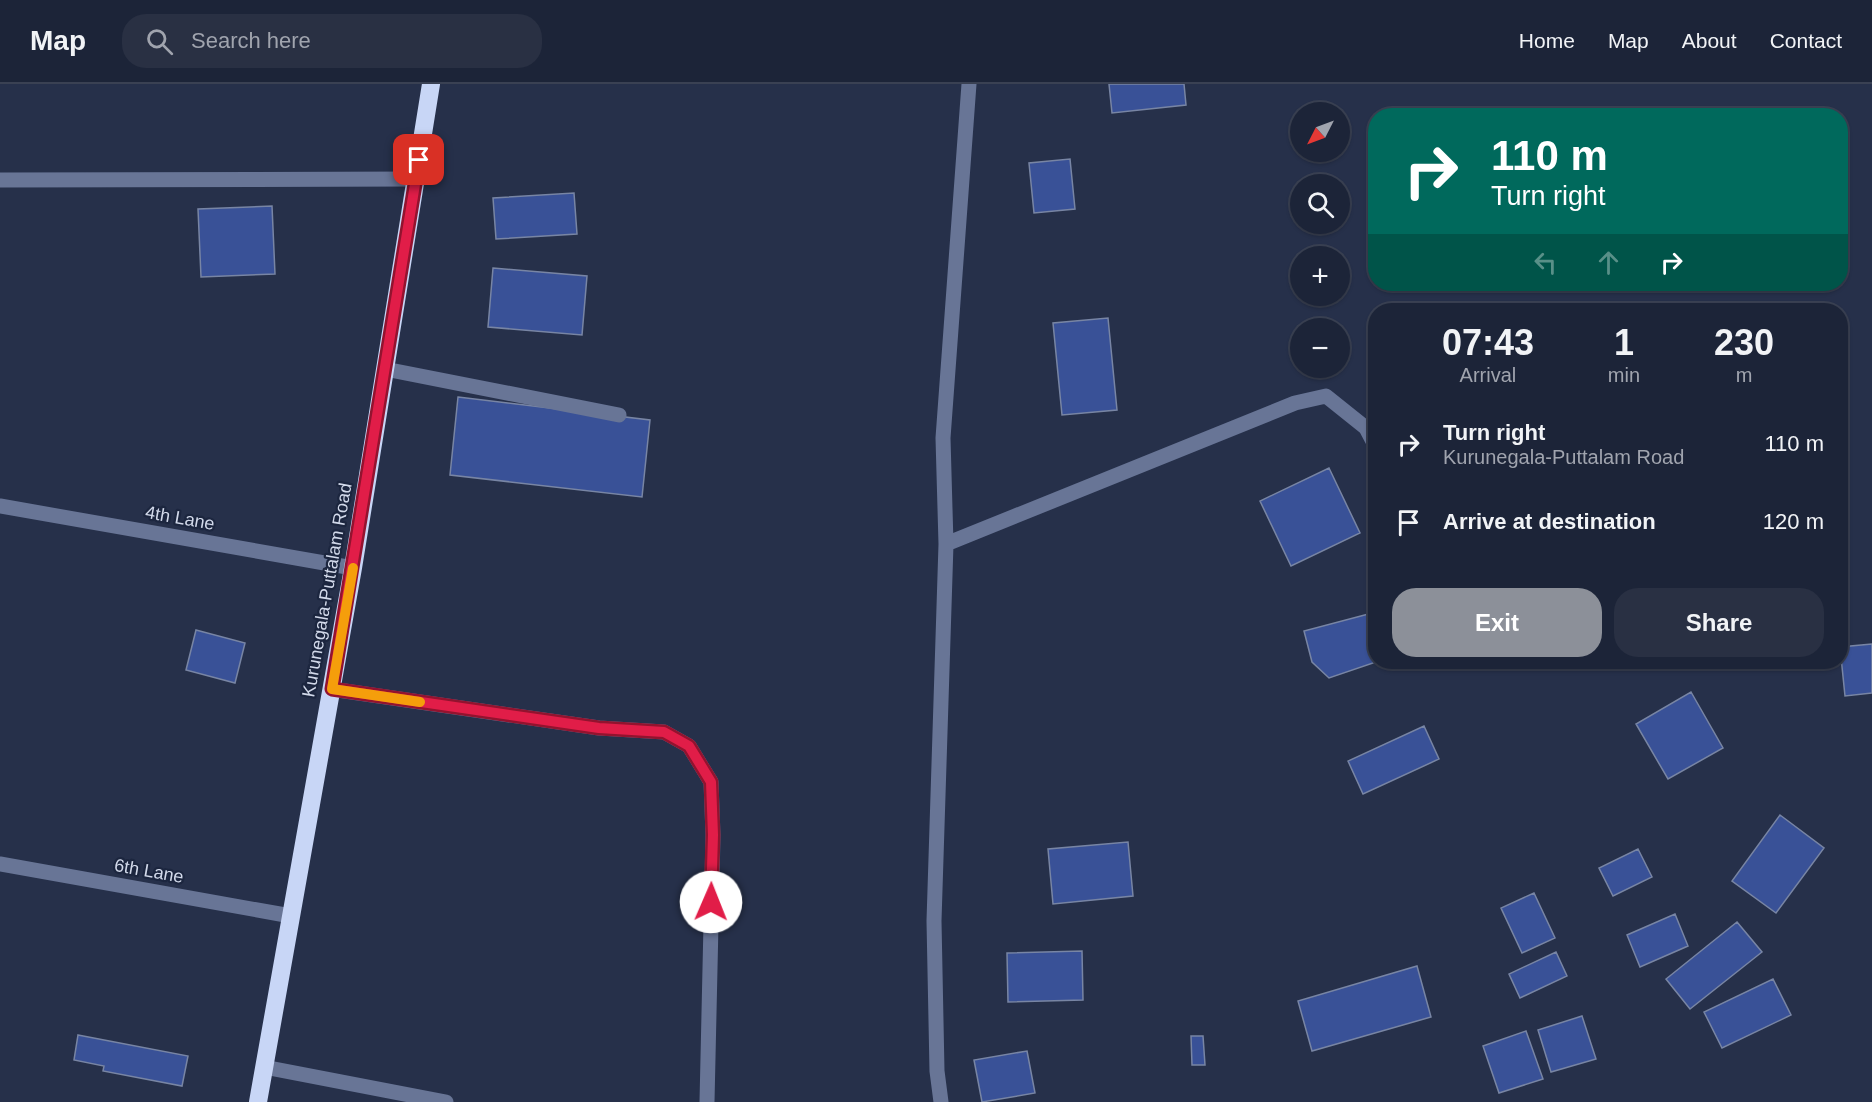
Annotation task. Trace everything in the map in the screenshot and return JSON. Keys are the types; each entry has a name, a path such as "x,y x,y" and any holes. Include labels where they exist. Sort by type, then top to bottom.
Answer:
{"highway":[{"name":"Kurunegala-Puttalam Road","path":"258,1102 353,568 431,84"}],"street":[{"path":"940,1102 937,1071 934,921 946,544 943,438 969,84"},
{"path":"0,180 416,179"},
{"path":"385,369 619,415"},
{"path":"946,544 1295,403 1326,396 1368,432"},
{"name":"4th Lane","path":"0,506 353,568"},
{"path":"332,689 599,728 664,732 689,746 711,782 713,835 707,1102"},
{"name":"6th Lane","path":"0,864 291,916"},
{"path":"264,1067 446,1102"}],"building":[{"path":"1109,84 1184,84 1186,105 1112,113"},
{"path":"1070,159 1075,209 1034,213 1029,163"},
{"path":"574,193 577,234 496,239 493,198"},
{"path":"272,206 275,274 201,277 198,209"},
{"path":"493,268 587,276 582,335 488,327"},
{"path":"1108,318 1117,410 1062,415 1053,323"},
{"path":"458,397 650,420 642,497 450,475"},
{"path":"1329,468 1360,533 1291,566 1260,501"},
{"path":"1368,614 1368,665 1329,678 1312,662 1304,631"},
{"path":"196,630 245,643 235,683 186,670"},
{"path":"1872,644 1872,693 1845,696 1842,669 1848,669 1848,646"},
{"path":"1691,692 1723,748 1668,779 1636,724"},
{"path":"1424,726 1439,759 1363,794 1348,761"},
{"path":"1780,815 1824,848 1776,913 1732,881"},
{"path":"1128,842 1133,896 1053,904 1048,849"},
{"path":"1638,849 1652,877 1613,896 1599,868"},
{"path":"1534,893 1555,938 1522,953 1501,908"},
{"path":"1675,914 1688,946 1640,967 1627,935"},
{"path":"1737,922 1762,952 1690,1009 1666,979"},
{"path":"1082,951 1083,1000 1008,1002 1007,953"},
{"path":"1556,952 1567,976 1520,998 1509,974"},
{"path":"1417,966 1431,1017 1312,1051 1298,1001"},
{"path":"1773,979 1791,1015 1722,1048 1704,1012"},
{"path":"1582,1016 1596,1059 1551,1072 1538,1030"},
{"path":"1526,1031 1543,1079 1499,1093 1483,1046"},
{"path":"78,1035 188,1056 182,1086 103,1071 104,1066 74,1060"},
{"path":"1191,1036 1203,1036 1205,1065 1192,1065"},
{"path":"1027,1051 1035,1093 982,1102 974,1060"}],"slow traffic":[{"path":"353,568 332,689 420,702"}],"route":[{"path":"419,160 332,689 599,728 664,732 689,746 711,782 713,835 711,902"}]}
